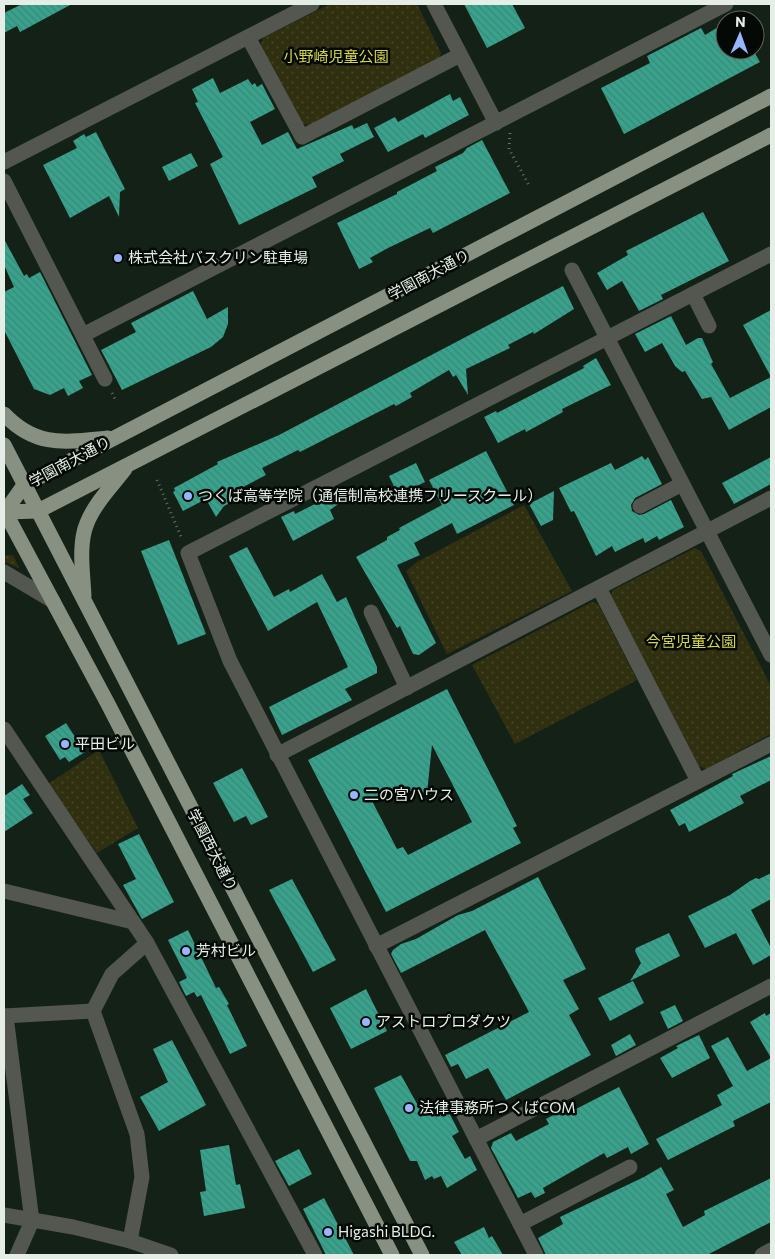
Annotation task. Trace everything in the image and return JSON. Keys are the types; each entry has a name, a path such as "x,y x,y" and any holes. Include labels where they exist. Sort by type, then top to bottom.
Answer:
{"main road":[{"name":"学園南大通り","path":"4,511 24,486 771,96"},
{"name":"学園南大通り","path":"4,511 38,512 771,135"},
{"path":"4,414 16,426 41,440 78,441 117,437"},
{"name":"学園西大通り","path":"4,445 422,1255"},
{"path":"84,601 83,562 86,524 103,497 129,464"},
{"name":"学園西大通り","path":"4,511 113,712 392,1255"}],"street":[{"path":"4,162 312,4"},
{"path":"434,4 496,123"},
{"path":"83,335 726,4"},
{"path":"248,36 302,137 460,55"},
{"path":"4,181 105,379"},
{"path":"536,1255 230,661 188,554 771,254"},
{"path":"572,270 771,655"},
{"path":"692,294 708,326"},
{"path":"640,506 682,484"},
{"path":"277,755 771,498"},
{"path":"4,572 53,602"},
{"path":"599,588 698,781"},
{"path":"372,612 407,688"},
{"path":"4,729 147,943 315,1255"},
{"path":"376,946 771,744"},
{"path":"4,891 133,922"},
{"path":"130,1241 142,1177 137,1134 93,1010 112,974 147,943"},
{"path":"476,1140 771,986"},
{"path":"18,1255 32,1221 5,1016 93,1010"},
{"path":"520,1224 630,1167"},
{"path":"4,1215 74,1227 130,1241 171,1255"},
{"path":"762,1255 771,1250"}],"path":[{"path":"510,131 510,149 530,187"},
{"path":"157,480 188,554"}],"green space":[{"name":"小野崎児童公園","path":"330,4 417,4 441,53 439,59 310,126 301,123 260,48 263,38"},
{"path":"524,505 572,591 447,654 406,571 417,562"},
{"name":"今宮児童公園","path":"695,548 701,551 771,686 771,734 706,769 697,765 610,598 613,590"},
{"path":"4,555 13,555 19,568 4,562"},
{"path":"592,602 598,604 637,680 515,744 472,665"},
{"path":"99,750 138,828 97,853 48,784"}],"building":[{"path":"22,4 72,4 20,32 17,26 4,33 4,13"},
{"path":"464,4 512,4 525,28 487,48"},
{"path":"701,28 705,35 715,29 715,60 759,60 760,62 624,134 601,88 650,63 647,56"},
{"path":"213,78 220,93 248,79 252,85 255,83 257,87 262,84 275,109 250,122 262,145 288,132 297,149 352,125 354,129 367,123 374,137 340,154 344,161 312,177 317,187 239,225 210,164 223,157 195,103 198,102 192,89"},
{"path":"450,94 453,101 460,97 469,115 425,138 423,134 388,152 374,128 395,117 398,122"},
{"path":"96,132 125,189 120,192 119,217 109,196 70,218 43,165 77,148 73,141 84,134 86,137"},
{"path":"482,140 510,193 433,233 430,228 388,248 370,258 373,262 359,269 337,223 397,194 397,192 437,171 435,167 463,153 467,148"},
{"path":"191,153 198,166 169,181 162,167"},
{"path":"703,212 729,261 661,295 663,299 639,311 622,281 607,290 597,273 628,255 626,251"},
{"path":"4,239 24,276 27,274 29,278 40,272 92,375 79,381 83,388 68,396 64,388 50,395 34,389 4,330 4,292 14,287 4,265"},
{"path":"563,286 574,309 534,334 533,332 508,345 510,348 466,369 468,395 456,375 453,377 449,370 410,393 412,397 396,406 394,404 300,452 298,450 262,468 266,475 230,494 234,501 224,506 216,517 206,499 183,511 173,492 175,491 174,488 218,464 217,462 279,435"},
{"path":"193,291 207,319 228,307 228,324 223,337 211,347 122,390 101,350 136,332 131,323"},
{"path":"771,310 771,377 743,325"},
{"path":"671,316 686,345 698,338 702,338 713,362 711,364 730,398 771,377 771,407 729,430 711,397 702,399 685,371 682,372 675,366 662,343 645,352 635,334"},
{"path":"596,358 611,385 562,409 563,412 526,432 525,429 498,443 484,417 496,411 497,413 584,368 583,366"},
{"path":"486,451 514,505 457,534 452,523 414,543 420,555 397,565 436,643 419,655 413,654 400,626 397,628 356,557 387,540 387,537 400,530 399,528 442,505 429,480"},
{"path":"642,456 645,460 648,457 662,484 635,498 631,505 632,511 639,515 644,514 671,500 684,527 659,540 657,536 645,543 643,538 615,552 612,546 596,556 574,511 571,512 559,488 611,463 615,470"},
{"path":"771,457 771,484 734,504 722,483"},
{"path":"416,463 425,482 398,495 389,476"},
{"path":"347,488 351,495 330,510 334,519 293,541 281,517 294,511 295,514"},
{"path":"554,491 553,520 541,526 529,504"},
{"path":"169,540 206,634 178,645 141,551"},
{"path":"247,547 274,597 289,589 290,592 322,574 337,602 346,597 377,667 377,673 345,689 352,700 282,735 269,707 348,667 317,602 268,631 229,556"},
{"name":"二の宮ハウス","path":"447,689 517,826 513,828 521,843 386,912 308,760","holes":["432,745 472,822 408,855 403,847 397,849 372,801 394,789 427,793"]},
{"name":"平田ビル","path":"66,723 85,752 69,762 65,757 60,760 45,736"},
{"path":"771,756 771,780 740,796 744,803 689,832 685,823 679,826 670,810 733,776 732,774"},
{"path":"242,768 268,817 251,825 246,816 234,822 213,783"},
{"path":"22,784 30,795 23,799 33,813 4,832 4,796"},
{"path":"139,834 174,902 142,919 123,885 136,879 118,844"},
{"path":"771,873 771,899 751,910 771,948 771,955 753,965 736,933 705,948 688,916 730,895 750,881"},
{"path":"538,877 586,969 563,980 579,1009 569,1015 591,1055 506,1100 488,1068 466,1079 458,1064 451,1067 445,1055 529,1012 485,930 401,973 391,954 401,944 416,939 458,915 472,911"},
{"path":"292,879 336,960 313,972 269,890"},
{"path":"188,930 216,988 219,987 229,1004 227,1005 247,1046 230,1054 201,995 197,997 194,992 186,996 179,982 187,978 168,940"},
{"path":"669,933 680,956 630,981 641,963 635,951 636,948"},
{"path":"633,981 644,1003 610,1021 598,998"},
{"path":"366,989 387,1031 351,1049 330,1008"},
{"path":"675,1005 683,1021 668,1029 660,1012"},
{"path":"765,1013 766,1016 771,1013 771,1058 750,1022"},
{"path":"630,1034 636,1045 616,1056 611,1045"},
{"path":"699,1035 710,1058 672,1078 660,1058 678,1048 676,1046"},
{"path":"728,1037 747,1071 771,1058 771,1102 733,1121 735,1126 668,1160 656,1139 722,1105 717,1095 733,1086 711,1046"},
{"path":"172,1040 206,1105 159,1131 140,1097 168,1082 153,1049"},
{"path":"401,1075 421,1111 442,1099 459,1132 452,1136 465,1159 470,1156 477,1170 447,1188 441,1176 434,1179 432,1176 425,1180 417,1161 410,1161 374,1088"},
{"path":"619,1087 649,1144 631,1154 628,1147 607,1158 604,1153 543,1188 545,1193 535,1198 531,1192 518,1198 491,1148 493,1142 511,1133 516,1141 549,1124 546,1119 571,1106 574,1110"},
{"path":"229,1145 236,1185 240,1184 245,1208 204,1216 200,1192 206,1191 200,1150"},
{"path":"299,1149 312,1174 289,1186 275,1161"},
{"path":"661,1167 674,1190 666,1194 683,1227 705,1215 704,1211 771,1178 771,1222 707,1255 546,1255 538,1238 563,1224 560,1217"},
{"name":"Higashi BLDG.","path":"324,1198 354,1255 326,1255 303,1209"},
{"path":"484,1227 489,1238 492,1236 503,1255 462,1255 454,1242"}],"place":[{"name":"株式会社バスクリン駐車場","path":"118,258"},
{"name":"つくば高等学院（通信制高校連携フリースクール）","path":"188,496"},
{"name":"平田ビル","path":"65,744"},
{"name":"二の宮ハウス","path":"354,795"},
{"name":"芳村ビル","path":"186,951"},
{"name":"アストロプロダクツ","path":"366,1022"},
{"name":"法律事務所つくばCOM","path":"409,1108"},
{"name":"Higashi BLDG.","path":"328,1232"}]}
